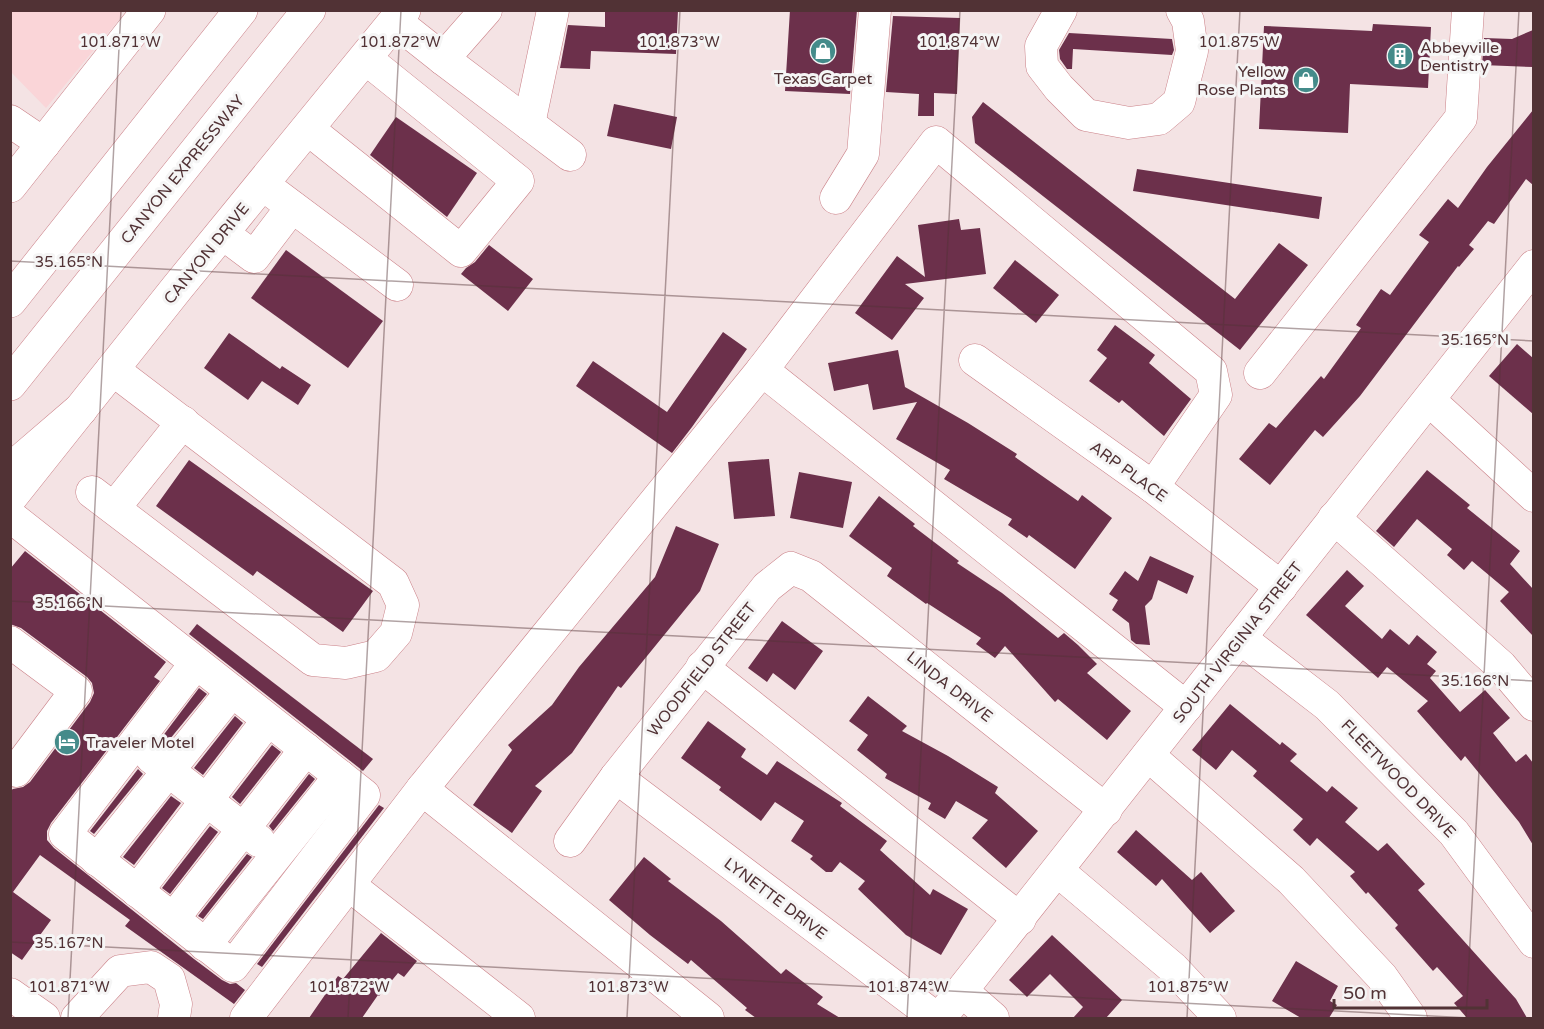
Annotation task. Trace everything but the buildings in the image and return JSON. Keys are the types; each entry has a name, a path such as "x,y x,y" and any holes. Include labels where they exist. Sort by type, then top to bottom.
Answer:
{"main road":[{"path":"10,186 21,132 150,10"},
{"path":"10,301 242,10"},
{"name":"CANYON EXPRESSWAY","path":"10,384 309,10"},
{"name":"CANYON DRIVE","path":"10,498 401,14"},
{"path":"10,470 81,409"}],"street":[{"path":"443,59 486,10"},
{"path":"529,124 553,10"},
{"path":"836,198 863,154 875,10"},
{"path":"1061,10 1041,46 1042,66 1059,88 1086,115 1129,123 1159,119 1179,102 1192,51 1188,21 1182,10"},
{"path":"1260,373 1461,117 1468,10"},
{"path":"401,14 443,59 570,155"},
{"path":"308,129 461,251 518,181 365,58"},
{"path":"246,1018 422,789 762,370 936,142 1211,371 1216,395 1153,487"},
{"path":"262,184 397,285"},
{"path":"222,233 254,257 292,207"},
{"name":"SOUTH VIRGINIA STREET","path":"940,1018 1334,518 1429,400 1528,283"},
{"name":"ARP PLACE","path":"975,360 1153,487 1281,587"},
{"path":"112,369 183,422 393,583 403,605 396,633 376,656 346,663 313,660 103,500 183,422"},
{"path":"762,370 1186,707"},
{"path":"1429,400 1533,496"},
{"path":"10,516 364,795 233,966 64,834 196,663"},
{"path":"1334,518 1501,666 1533,705"},
{"name":"WOODFIELD STREET","path":"570,841 616,777 702,667 767,587 791,568"},
{"name":"LINDA DRIVE","path":"791,568 811,576 1106,810"},
{"name":"FLEETWOOD DRIVE","path":"1240,638 1327,705 1454,833 1533,942"},
{"path":"10,642 76,691 16,771 10,766"},
{"path":"702,667 1020,919"},
{"path":"97,860 232,691"},
{"path":"137,891 268,720"},
{"path":"134,744 302,875"},
{"path":"172,919 306,749"},
{"path":"1148,755 1291,880 1382,977 1411,1018"},
{"path":"205,945 340,776"},
{"name":"LYNETTE DRIVE","path":"616,777 936,1018"},
{"path":"422,789 708,1018"},
{"path":"1058,871 1173,968 1220,1018"},
{"path":"349,885 519,1018"},
{"path":"77,1018 120,971 151,967 169,979 176,1004 174,1018"},
{"path":"962,991 993,1018"},
{"path":"10,994 44,1018"}],"shaded area":[{"path":"10,11 122,11 121,17 46,108 11,72"}],"place":[{"name":"Texas Carpet","path":"823,51"},
{"name":"Abbeyville Dentistry","path":"1400,56"},
{"name":"Yellow Rose Plants","path":"1306,80"},
{"name":"Traveler Motel","path":"67,742"}]}
